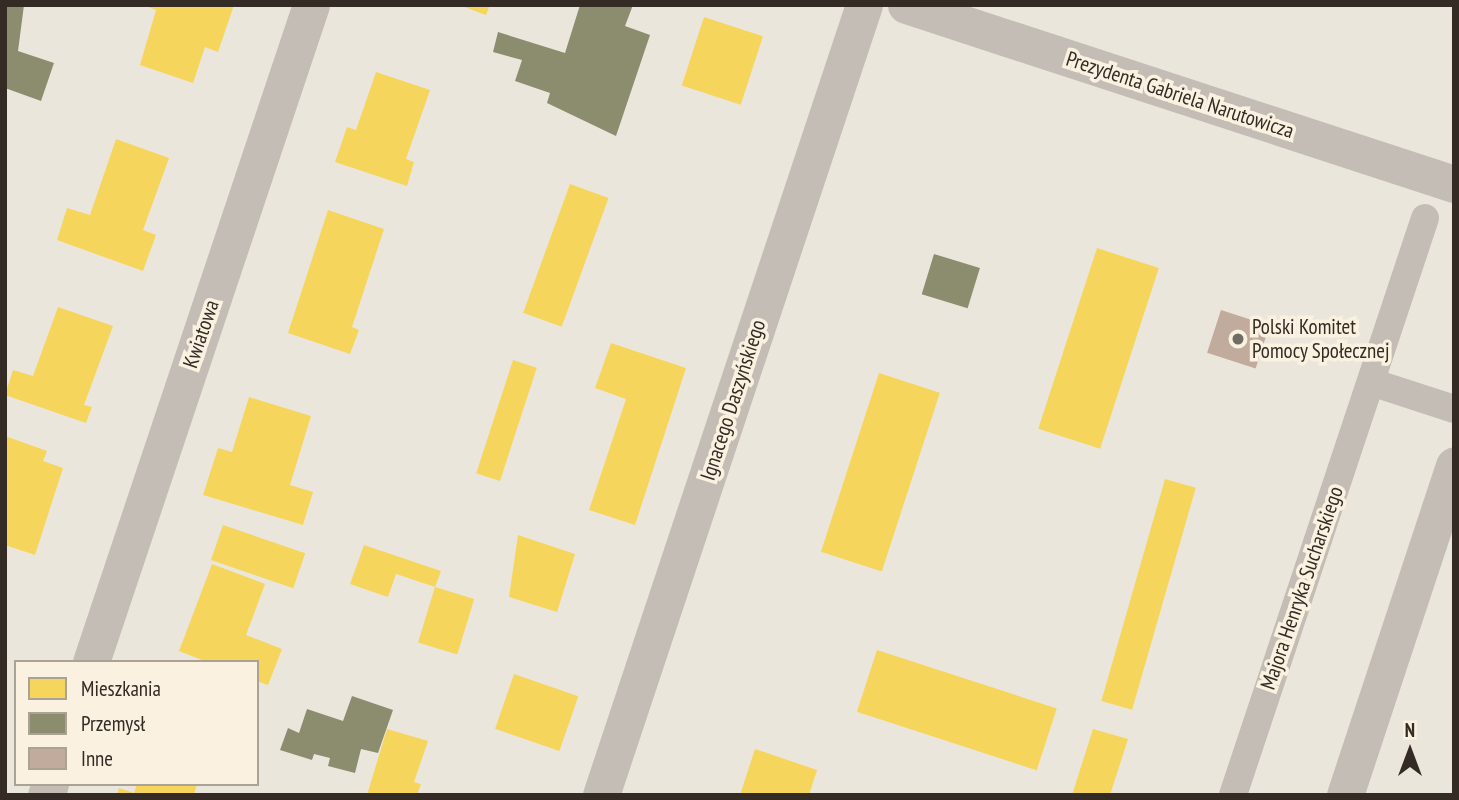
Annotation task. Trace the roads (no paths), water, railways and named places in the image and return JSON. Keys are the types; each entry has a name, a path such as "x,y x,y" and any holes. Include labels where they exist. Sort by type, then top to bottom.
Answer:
{"street":[{"name":"Kwiatowa","path":"92,660 311,5"},
{"name":"Ignacego Daszyńskiego","path":"601,795 864,5"},
{"name":"Prezydenta Gabriela Narutowicza","path":"906,5 977,17 1454,184"},
{"name":"Majora Henryka Sucharskiego","path":"1233,795 1425,218"},
{"path":"1371,382 1454,409"},
{"path":"1345,795 1454,466"}],"place":[{"name":"Polski Komitet Pomocy Społecznej","path":"1238,339"}]}
